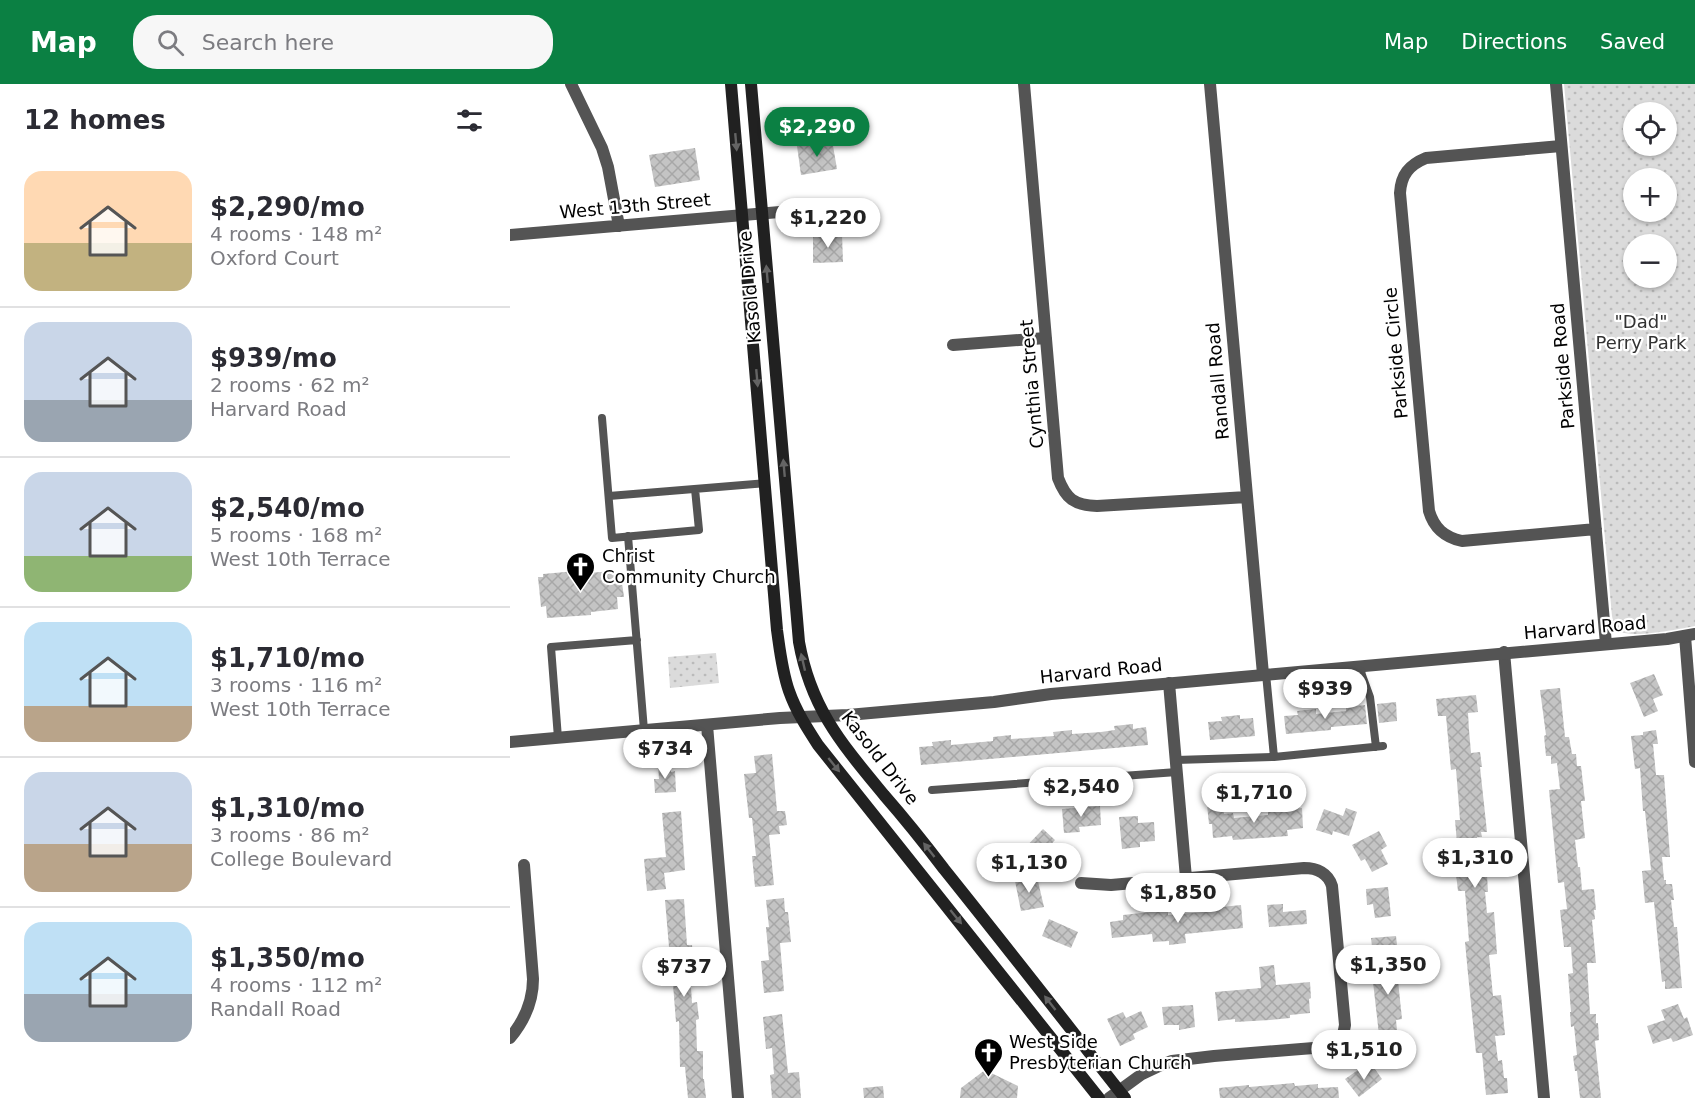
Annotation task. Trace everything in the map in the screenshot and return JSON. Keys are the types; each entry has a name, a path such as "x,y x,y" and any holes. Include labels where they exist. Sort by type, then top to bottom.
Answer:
{"main road":[{"name":"Kasold Drive","path":"731,84 780,653 789,692 818,745 1100,1098"},
{"name":"Kasold Drive","path":"751,84 799,642 806,675 833,732 912,828 1118,1095"}],"street":[{"path":"571,84 602,148 619,226"},
{"name":"Cynthia Street","path":"1024,84 1058,478 1062,488 1076,502 1096,507 1247,497"},
{"name":"Randall Road","path":"1210,84 1264,674"},
{"name":"Parkside Road","path":"1556,84 1606,644"},
{"name":"Parkside Circle","path":"1561,146 1426,158 1417,161 1406,171 1401,184 1429,511 1437,528 1447,537 1462,541 1596,529"},
{"name":"West 13th Street","path":"510,235 862,205"},
{"path":"953,345 1046,338"},
{"path":"1690,635 1695,762"},
{"name":"Harvard Road","path":"510,742 994,702 1051,694 1690,635"},
{"path":"1504,652 1544,1098"},
{"path":"1169,683 1186,878"},
{"path":"707,725 738,1098"},
{"path":"510,1038 525,1017 533,993 524,864"},
{"path":"1081,883 1111,885 1311,868 1321,872 1329,879 1332,886 1344,1019 1341,1041 1326,1047 1214,1056 1172,1062 1150,1070 1118,1095"}],"lane":[{"path":"602,418 612,537 699,530 695,489"},
{"path":"609,496 766,483"},
{"path":"628,536 644,730"},
{"path":"558,738 550,647 637,640"},
{"path":"932,790 1380,747 1360,666"},
{"path":"1264,674 1274,757"}],"green space":[{"name":"\"Dad\" Perry Park","path":"1564,84 1695,84 1695,626 1628,634 1618,629 1614,623"},
{"path":"716,653 719,683 670,688 668,657"}],"building":[{"path":"832,140 837,169 801,175 797,146"},
{"path":"695,148 700,180 655,187 649,155"},
{"path":"842,234 843,262 813,263 813,235"},
{"name":"Christ Community Church","path":"587,570 587,573 615,571 616,583 622,583 624,597 617,597 618,609 591,612 591,615 547,618 546,606 541,607 538,577 543,577 543,574"},
{"path":"1654,674 1663,695 1653,699 1658,711 1644,717 1630,683"},
{"path":"1560,688 1565,737 1569,737 1572,754 1576,754 1577,766 1581,766 1585,801 1581,801 1585,838 1575,840 1578,867 1580,867 1582,890 1594,889 1596,910 1594,910 1595,919 1592,920 1596,963 1587,963 1590,1014 1596,1014 1596,1023 1598,1023 1599,1040 1595,1041 1601,1098 1580,1098 1573,1056 1577,1055 1570,1012 1568,974 1573,973 1571,947 1564,947 1560,910 1567,909 1564,882 1558,883 1549,790 1560,789 1557,763 1551,764 1551,756 1546,756 1544,736 1546,735 1540,690"},
{"path":"1476,695 1478,712 1468,713 1469,730 1471,753 1480,752 1487,832 1481,832 1482,837 1477,837 1479,859 1488,858 1490,874 1487,875 1488,892 1485,892 1487,913 1494,912 1497,954 1489,955 1493,996 1501,995 1505,1035 1495,1036 1498,1061 1502,1060 1508,1093 1486,1095 1482,1053 1476,1053 1465,942 1469,941 1465,891 1458,891 1455,866 1459,866 1455,820 1460,820 1456,769 1451,770 1446,716 1438,716 1436,699"},
{"path":"1396,702 1397,721 1379,723 1377,704"},
{"path":"1365,705 1367,724 1286,734 1284,716 1298,715 1297,711 1316,709 1316,714 1346,711 1346,707"},
{"path":"1240,715 1240,719 1253,718 1255,736 1210,740 1208,722 1222,721 1221,717"},
{"path":"1133,724 1133,729 1146,727 1148,745 921,765 919,747 933,746 932,742 951,740 951,745 993,741 993,737 1011,735 1011,739 1054,736 1053,732 1072,730 1072,734 1101,732 1115,730 1114,726"},
{"path":"1656,730 1658,744 1653,744 1656,775 1664,775 1670,857 1662,857 1664,880 1666,884 1672,884 1674,900 1671,900 1674,927 1677,927 1682,988 1665,989 1665,981 1662,982 1654,902 1645,903 1642,871 1651,870 1640,768 1635,769 1631,736 1643,735 1643,732"},
{"path":"772,754 777,811 785,811 787,825 779,826 780,834 769,835 774,885 755,887 752,856 756,856 744,774 756,773 754,756"},
{"path":"671,763 671,772 675,771 676,792 655,793 654,779 659,779 658,764"},
{"path":"1223,804 1224,814 1233,813 1234,818 1268,815 1268,811 1302,808 1303,828 1287,830 1288,836 1233,840 1232,836 1213,838 1207,805"},
{"path":"1100,806 1101,825 1079,827 1080,832 1064,833 1062,809"},
{"path":"1346,808 1357,812 1349,836 1333,831 1332,835 1316,830 1324,809 1343,816"},
{"path":"681,811 685,870 664,873 666,889 647,891 644,859 666,857 662,813"},
{"path":"1138,816 1138,823 1154,822 1155,841 1140,842 1140,847 1122,849 1119,817"},
{"path":"1043,829 1055,840 1046,850 1052,855 1040,868 1022,851"},
{"path":"1379,831 1387,846 1381,850 1388,864 1372,872 1365,859 1361,861 1352,845"},
{"path":"1037,877 1044,907 1021,911 1015,881"},
{"path":"1388,887 1391,916 1375,918 1373,904 1367,905 1366,889"},
{"path":"784,898 791,942 780,943 784,991 764,993 761,961 769,960 766,900"},
{"path":"684,899 687,945 692,945 694,963 685,964 687,989 691,988 692,1003 697,1002 699,1019 696,1020 697,1051 703,1051 706,1098 688,1098 685,1067 680,1067 679,1021 676,1022 673,984 671,985 664,948 669,947 665,900"},
{"path":"1283,904 1283,912 1306,910 1307,924 1269,927 1267,905"},
{"path":"1241,905 1243,928 1185,934 1186,943 1169,945 1169,941 1153,942 1152,934 1112,938 1110,922 1123,920 1123,915 1168,910 1168,915"},
{"path":"1049,919 1078,932 1071,948 1042,936"},
{"path":"1396,936 1402,1019 1396,1020 1400,1060 1382,1061 1373,982 1379,982 1376,955 1373,955 1371,938"},
{"path":"1274,965 1276,985 1310,982 1310,1013 1270,1020 1218,1021 1215,992 1261,988 1259,967"},
{"path":"1678,1004 1684,1019 1687,1017 1693,1035 1673,1042 1671,1038 1653,1044 1647,1026 1665,1020 1661,1010"},
{"path":"1193,1005 1195,1027 1179,1030 1179,1025 1164,1025 1162,1007"},
{"path":"1141,1011 1148,1027 1133,1034 1135,1039 1120,1046 1107,1019 1123,1012 1126,1018"},
{"path":"782,1014 788,1073 799,1072 801,1098 772,1098 770,1075 774,1074 772,1048 766,1049 763,1017"},
{"path":"1372,1065 1382,1079 1359,1097 1345,1079 1358,1070 1361,1074"},
{"name":"West Side Presbyterian Church","path":"985,1070 1018,1086 1017,1098 960,1098 961,1088"},
{"path":"1294,1083 1295,1086 1318,1084 1318,1088 1338,1087 1339,1098 1220,1098 1219,1088"},
{"path":"883,1086 884,1098 864,1098 863,1088"}],"place":[{"name":"Christ Community Church","path":"581,592"},
{"name":"West Side Presbyterian Church","path":"988,1078"}]}
